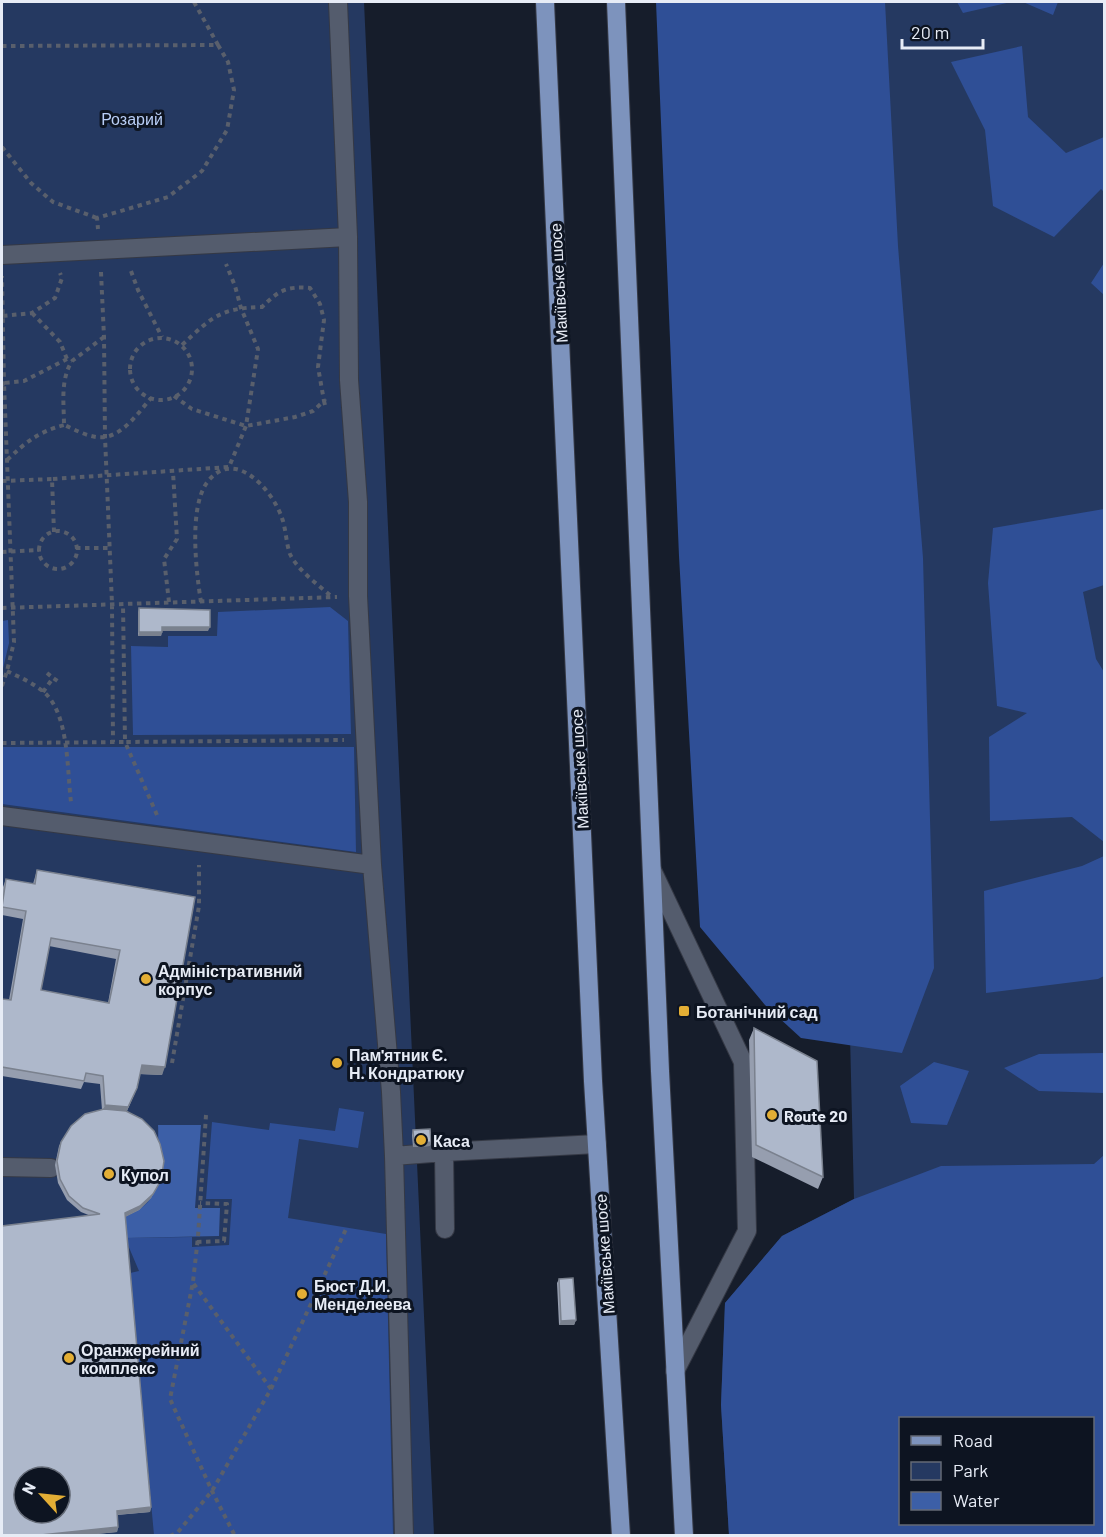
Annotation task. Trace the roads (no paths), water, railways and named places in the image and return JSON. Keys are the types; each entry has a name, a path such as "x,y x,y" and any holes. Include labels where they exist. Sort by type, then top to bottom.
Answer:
{"main road":[{"name":"Макіївське шосе","path":"545,2 597,1144 621,1536"},
{"path":"616,2 660,1071 684,1536"}],"street":[{"path":"338,2 348,237 350,407 358,502 358,596 372,865 391,1092 394,1156 404,1536"},
{"path":"2,255 348,237"},
{"path":"2,816 372,865"},
{"path":"652,870 742,1062 747,1232 675,1371"},
{"path":"394,1156 597,1144"},
{"path":"444,1152 445,1229"},
{"path":"2,1167 51,1168"}],"water":[{"path":"158,1125 201,1125 195,1208 220,1208 219,1236 125,1238 123,1218 145,1205 152,1193 157,1163"}],"place":[{"name":"Адміністративний корпус","path":"146,979"},
{"name":"Ботанічний сад","path":"684,1011"},
{"name":"Пам'ятник Є. Н. Кондратюку","path":"337,1063"},
{"name":"Route 20","path":"772,1115"},
{"name":"Каса","path":"421,1140"},
{"name":"Купол","path":"109,1174"},
{"name":"Бюст Д.И. Менделеева","path":"302,1294"},
{"name":"Оранжерейний комплекс","path":"69,1358"}],"park label":[{"name":"Розарий","path":"132,118"}]}
